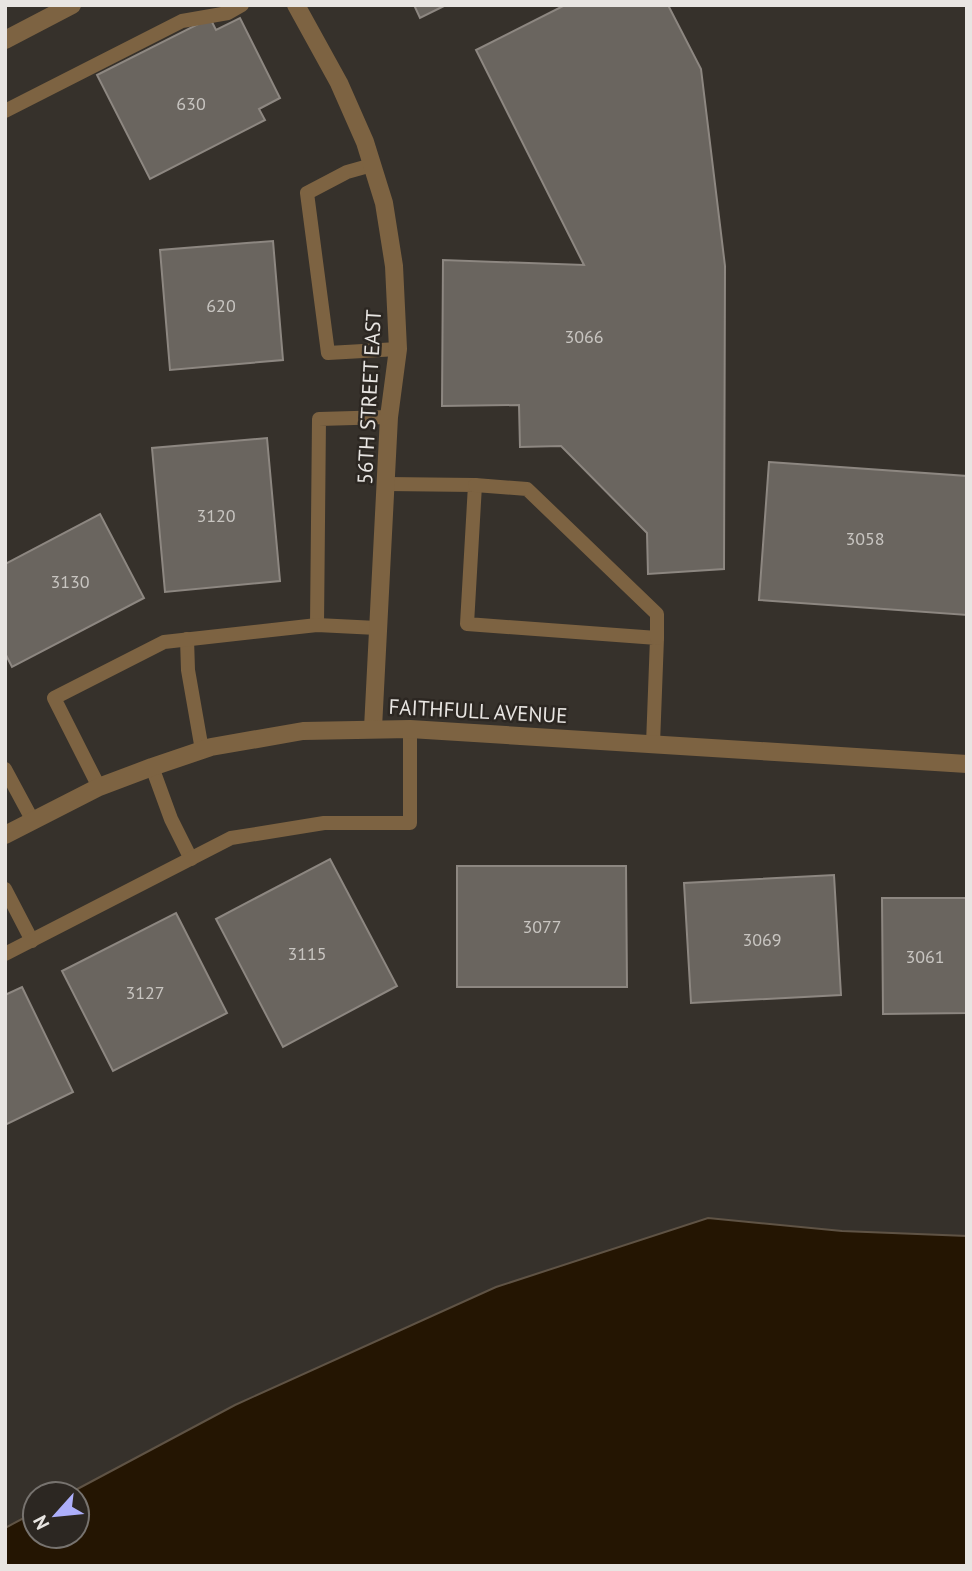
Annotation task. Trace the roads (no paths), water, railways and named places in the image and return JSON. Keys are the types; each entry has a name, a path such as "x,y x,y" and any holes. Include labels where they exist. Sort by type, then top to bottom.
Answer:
{"street":[{"path":"5,40 72,5"},
{"name":"56TH STREET EAST","path":"296,5 339,83 372,165 384,203 394,266 398,349 389,417 373,728"},
{"name":"FAITHFULL AVENUE","path":"5,835 99,787 152,767 202,750 303,731 410,729 967,764"}],"lane":[{"path":"5,111 182,21 228,13 242,5"},
{"path":"372,165 347,172 307,193 328,353 398,349"},
{"path":"317,625 319,419 389,417"},
{"path":"387,484 527,488 657,614 653,744"},
{"path":"475,485 467,624 657,638"},
{"path":"99,787 54,698 164,642 317,625 377,628"},
{"path":"187,639 202,750"},
{"path":"5,954 231,838 324,823 410,823 410,729"},
{"path":"152,767 171,819 191,859"},
{"path":"5,769 33,821"},
{"path":"5,890 32,940"}]}
